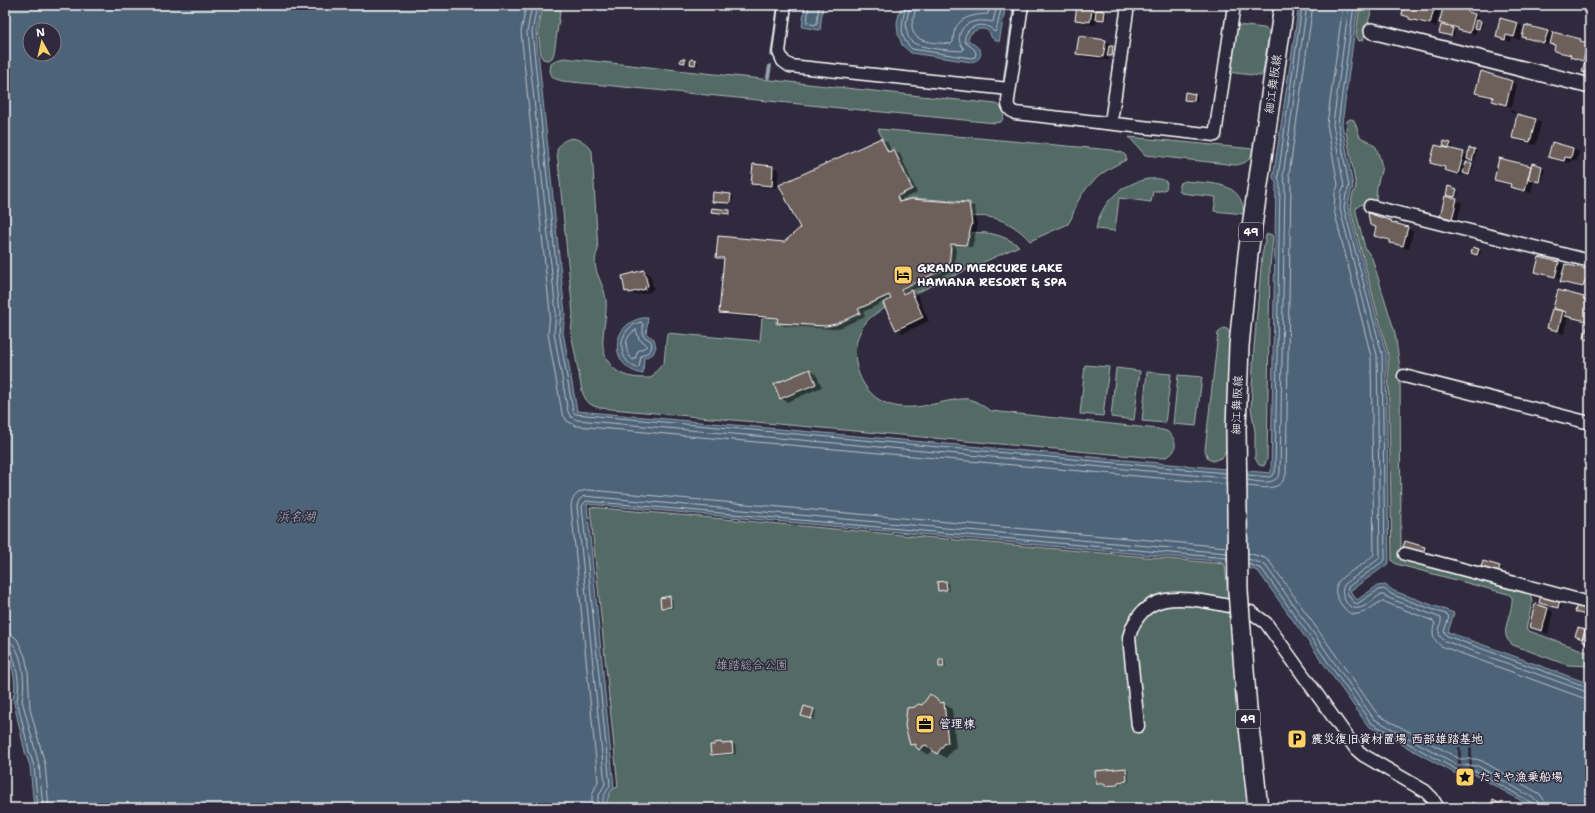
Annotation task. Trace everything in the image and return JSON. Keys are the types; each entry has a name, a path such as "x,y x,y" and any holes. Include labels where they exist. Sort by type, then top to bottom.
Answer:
{"main road":[{"name":"細江舞阪線","path":"1258,808 1235,590 1239,346 1248,254 1284,5"}],"street":[{"path":"785,5 779,52 783,60 790,66 1009,89"},
{"path":"1022,5 1007,106 1010,111 1015,113 1111,122 1215,135 1234,5"},
{"path":"1111,122 1128,5"},
{"path":"1372,31 1590,86"},
{"path":"1370,206 1590,261"},
{"path":"1404,376 1590,423"},
{"path":"1405,554 1590,602"},
{"path":"1138,726 1129,637 1136,618 1147,607 1163,600 1235,590"},
{"path":"1251,612 1266,623 1356,749 1363,755 1425,791 1432,798 1438,808"}],"green space":[{"path":"543,5 561,5 554,53 552,58 548,60 543,59 541,56 538,32"},
{"path":"1360,5 1373,5 1363,40 1359,41 1356,35"},
{"path":"1237,25 1264,28 1268,30 1269,34 1263,72 1261,76 1230,71 1235,29"},
{"path":"564,58 996,104 1003,109 1004,116 1001,122 995,123 562,81 553,78 550,71 551,64"},
{"path":"1350,119 1354,120 1360,137 1376,147 1382,167 1377,186 1376,200 1360,205 1356,208 1356,212 1365,248 1372,258 1395,333 1400,368 1401,553 1530,593 1532,603 1526,629 1590,653 1590,666 1567,665 1513,645 1508,640 1506,635 1507,623 1512,603 1512,597 1508,594 1396,564 1392,561 1388,354 1351,211 1352,196 1356,187 1346,131 1347,121"},
{"path":"878,129 1112,150 1123,153 1126,156 1126,160 1099,176 1087,187 1078,201 1068,224 1030,241 1011,225 997,219 980,216 972,217 970,202 911,198 900,201 898,197 913,189 894,148 888,151"},
{"path":"1129,137 1254,149 1248,160 1236,165 1145,155"},
{"path":"572,138 584,142 592,151 598,250 595,263 606,300 603,344 609,363 619,372 632,377 651,378 664,362 667,333 760,341 762,318 776,319 776,324 826,327 836,325 861,314 860,309 888,296 890,299 882,302 885,308 868,320 861,331 856,343 855,355 857,368 861,379 868,390 877,398 888,404 910,407 926,406 959,399 969,399 991,411 1158,429 1164,430 1171,435 1175,444 1174,451 1166,457 1155,458 600,408 593,406 585,398 582,391 571,332 573,314 557,151 559,145"},
{"path":"1148,179 1165,181 1167,183 1166,189 1153,191 1151,202 1119,198 1115,231 1096,229 1102,210 1114,196 1129,185"},
{"path":"1185,181 1215,184 1231,189 1238,195 1242,203 1244,214 1214,211 1216,197 1181,193 1179,190 1179,184"},
{"path":"970,233 989,233 1008,239 1019,246 914,294 911,289 904,292 903,290 950,268 952,245 967,246"},
{"path":"1266,235 1272,235 1273,238 1270,266 1267,459 1264,466 1259,465 1255,458 1255,432 1251,408 1254,347 1262,256"},
{"path":"1224,328 1227,329 1231,335 1226,450 1223,457 1213,461 1208,459 1205,450 1218,333"},
{"path":"1085,365 1109,367 1103,416 1080,414"},
{"path":"1116,368 1140,371 1134,420 1111,417"},
{"path":"1147,372 1171,374 1165,423 1142,421"},
{"path":"1178,375 1202,377 1196,426 1173,424"},
{"name":"雄踏総合公園","path":"590,507 1225,564 1248,808 607,808 608,795 612,790 618,787"}],"water":[{"name":"浜名湖","path":"5,5 541,5 536,32 565,314 563,332 577,411 1271,473 1276,183 1273,178 1299,5 1358,5 1342,124 1353,187 1348,207 1386,354 1389,563 1350,591 1357,600 1377,586 1385,585 1394,591 1454,613 1448,632 1590,684 1590,808 1534,808 1474,774 1456,774 1368,726 1258,571 1227,562 587,504 614,788 608,797 607,808 34,808 30,766 25,752 13,699 15,685 11,664 5,645"},
{"path":"805,5 823,5 820,30 802,27"},
{"path":"901,5 1006,5 999,42 992,38 989,32 983,29 977,30 969,37 968,40 979,48 981,53 977,60 971,62 911,53 902,45 898,34 897,23"},
{"path":"642,318 648,318 646,334 654,339 656,347 653,354 644,358 643,374 632,370 624,364 619,355 617,346 623,329 631,322"}],"pier":[{"path":"1458,747 1461,747 1461,768 1463,769 1469,768 1469,747 1472,747 1472,767 1474,769 1474,774 1456,774 1458,767"}],"building":[{"path":"1077,5 1093,5 1090,22 1075,20"},
{"path":"1209,5 1224,5 1224,7"},
{"path":"1404,5 1435,5 1430,24 1409,19 1409,17 1402,15"},
{"path":"1444,5 1468,10 1468,12 1475,14 1470,33 1439,23"},
{"path":"1096,10 1105,11 1104,20 1095,19"},
{"path":"1500,18 1518,23 1514,37 1506,35 1505,40 1496,37"},
{"path":"1476,20 1481,21 1479,29 1474,28"},
{"path":"1441,25 1453,28 1451,36 1439,33"},
{"path":"1525,25 1548,31 1544,43 1522,37"},
{"path":"1553,32 1581,39 1580,41 1588,43 1583,61 1570,57 1571,55 1554,51 1555,45 1550,44"},
{"path":"1079,36 1106,40 1103,57 1076,54"},
{"path":"1109,46 1113,46 1112,56 1107,56"},
{"path":"680,59 685,59 685,63 680,62"},
{"path":"691,59 696,60 695,65 690,64"},
{"path":"1585,60 1590,61 1589,74 1582,72"},
{"path":"1481,71 1512,81 1506,105 1492,101 1493,97 1475,93"},
{"path":"1185,92 1195,94 1194,101 1184,100"},
{"path":"1517,114 1536,119 1530,142 1512,138"},
{"path":"1590,128 1590,141 1587,140"},
{"path":"881,138 888,152 894,150 912,189 897,196 899,202 911,199 969,203 972,224 966,245 951,244 949,267 901,289 903,294 911,290 923,317 896,330 883,303 891,299 889,295 858,309 860,313 836,324 826,326 777,323 778,318 719,313 724,258 716,258 718,236 784,242 800,228 779,185"},
{"path":"1444,141 1451,143 1449,148 1443,146"},
{"path":"1552,142 1573,148 1571,158 1565,157 1564,161 1548,157"},
{"path":"1435,145 1464,152 1458,174 1444,170 1445,167 1430,163"},
{"path":"1469,148 1475,149 1472,161 1467,159"},
{"path":"1499,158 1531,166 1525,191 1510,187 1511,184 1494,180"},
{"path":"1466,162 1472,163 1469,175 1463,173"},
{"path":"1532,163 1542,166 1539,182 1528,179"},
{"path":"753,164 773,166 772,186 751,184"},
{"path":"1448,186 1457,189 1455,197 1446,195"},
{"path":"713,192 731,194 730,203 712,202"},
{"path":"1445,196 1457,199 1452,219 1440,216"},
{"path":"712,208 730,210 730,214 711,212"},
{"path":"1368,213 1408,227 1403,246 1390,243 1390,240 1374,236 1376,227 1370,225"},
{"path":"1473,247 1479,249 1477,255 1471,253"},
{"path":"1539,257 1559,262 1555,277 1535,272"},
{"path":"1565,264 1590,270 1588,281 1585,280 1583,287 1560,282"},
{"path":"644,270 648,286 645,287 646,289 629,293 628,291 625,292 622,276"},
{"path":"1558,290 1584,297 1583,299 1590,301 1590,322 1565,316 1566,312 1553,308"},
{"path":"1552,309 1563,311 1558,331 1547,328"},
{"path":"1588,323 1590,324 1590,340 1584,339"},
{"path":"810,369 816,384 780,399 774,384"},
{"path":"1405,541 1425,547 1423,555 1402,550"},
{"path":"1483,561 1500,566 1498,575 1480,571"},
{"path":"946,581 947,590 938,591 937,582"},
{"path":"1541,594 1560,599 1558,608 1539,603"},
{"path":"670,596 671,607 661,608 660,598"},
{"path":"1535,604 1548,608 1542,631 1529,627"},
{"path":"1577,604 1590,609 1589,616 1575,612"},
{"path":"1578,628 1585,630 1582,639 1575,636"},
{"path":"1587,628 1590,629 1589,644 1582,641"},
{"path":"939,659 943,659 944,667 939,667"},
{"name":"管理棟","path":"930,694 941,703 944,702 948,743 945,743 937,754 926,745 919,750 915,746 916,744 910,745 905,726 907,708 915,707 918,704 922,705"},
{"path":"804,706 814,709 811,719 801,716"},
{"path":"721,742 722,744 732,743 733,753 711,755 710,745"},
{"path":"1126,768 1127,781 1118,782 1118,785 1105,786 1105,784 1096,784 1095,771"},
{"path":"1493,800 1503,805 1501,808 1491,803"},
{"path":"1471,803 1474,803 1483,808 1467,808"}],"waterway":[{"path":"772,55 779,5"},
{"path":"1005,78 1015,5"},
{"path":"768,77 770,66"}],"place":[{"name":"GRAND MERCURE LAKE HAMANA RESORT & SPA","path":"903,275"},
{"name":"管理棟","path":"925,724"},
{"name":"震災復旧資材置場 西部雄踏基地","path":"1297,739"},
{"name":"たきや漁乗船場","path":"1465,777"}]}
